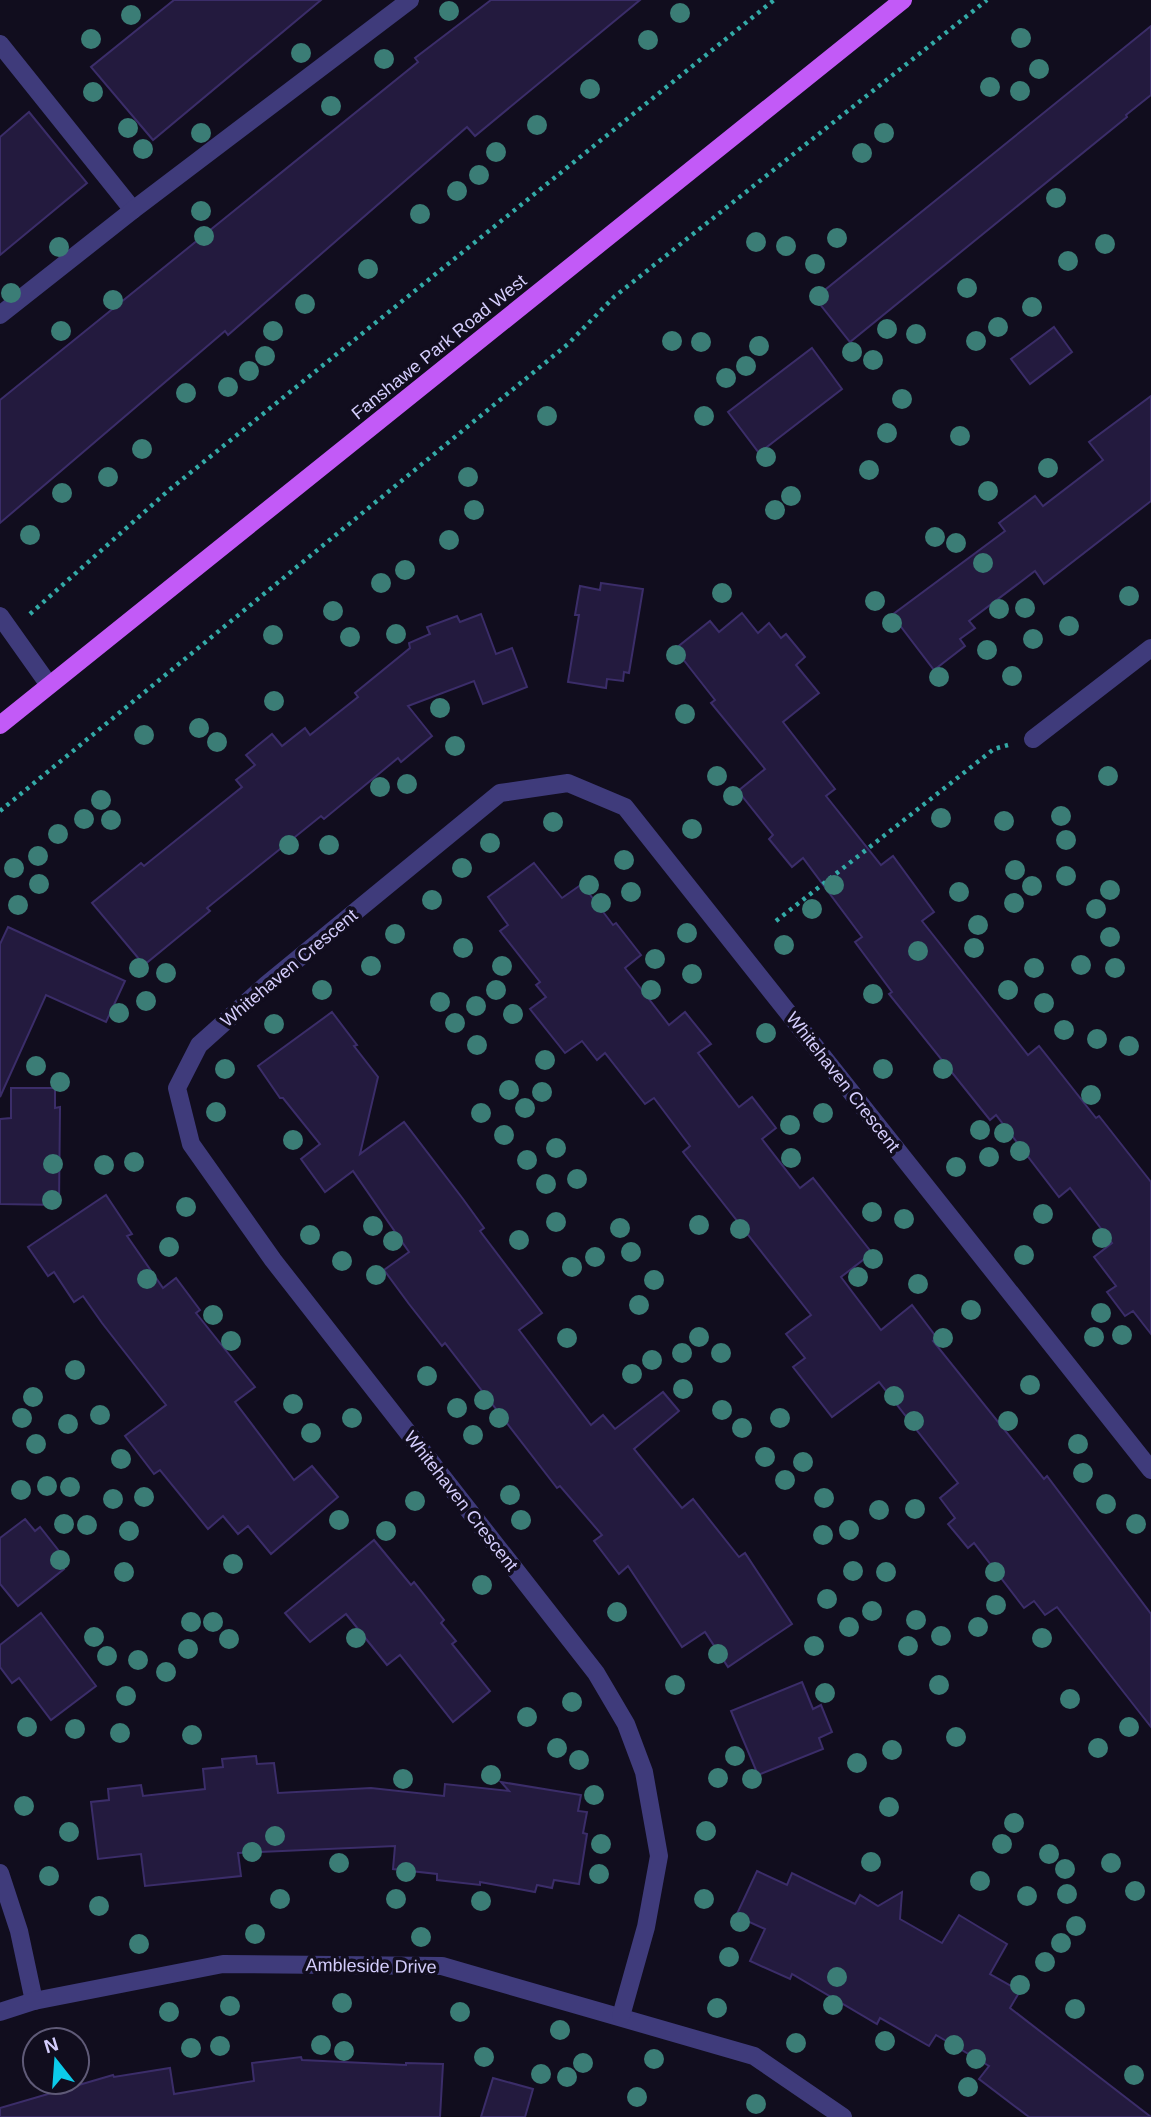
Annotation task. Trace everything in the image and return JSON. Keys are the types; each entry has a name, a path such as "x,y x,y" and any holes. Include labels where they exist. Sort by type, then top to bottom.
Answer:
{"main road":[{"name":"Fanshawe Park Road West","path":"0,725 903,0"}],"street":[{"path":"0,315 133,210 410,0"},
{"path":"0,44 133,210"},
{"path":"0,616 50,685"},
{"path":"1033,738 1151,648"},
{"name":"Whitehaven Crescent","path":"621,2017 646,1927 659,1856 644,1772 626,1724 596,1674 273,1260 191,1144 177,1088 199,1045 266,985 500,793 568,783 625,807 1151,1470"},
{"path":"0,1874 19,1931 34,2001"},
{"name":"Ambleside Drive","path":"0,2012 34,2001 223,1964 442,1966 754,2056 843,2117"}],"path":[{"path":"11,631 169,490 774,0"},
{"path":"0,811 568,344 614,297 987,0"},
{"path":"776,921 994,748 1033,738"}],"building":[{"path":"174,0 321,0 153,140 91,67"},
{"path":"491,0 640,0 475,136 467,127 228,335 225,331 0,523 0,400 418,62 415,58"},
{"path":"1151,26 1151,95 850,342 815,298"},
{"path":"29,112 87,183 0,255 0,137"},
{"path":"1054,327 1072,352 1030,384 1011,359"},
{"path":"812,348 842,389 759,453 728,412"},
{"path":"1151,396 1151,501 1044,584 1035,571 969,621 975,628 960,639 965,646 934,670 892,615 1005,531 999,523 1035,496 1043,506 1103,460 1089,442"},
{"path":"601,583 643,589 629,673 624,672 623,681 607,679 606,688 568,682 579,615 575,615 580,586 600,590"},
{"path":"742,613 758,633 769,623 781,638 786,634 805,657 796,665 819,693 783,722 835,789 826,796 881,865 893,856 934,912 922,921 1028,1055 1039,1046 1151,1182 1151,1334 1133,1311 1125,1316 1107,1292 1116,1286 1094,1257 1112,1243 1070,1188 1059,1197 996,1115 990,1120 889,994 892,992 855,942 862,937 803,858 792,867 769,839 773,835 738,791 765,769 711,703 715,700 675,649 710,621 719,632"},
{"path":"481,614 496,654 512,648 527,687 483,704 474,681 408,706 432,736 401,762 398,758 324,819 321,816 207,908 210,911 144,965 92,903 141,863 144,866 242,787 236,780 255,765 246,755 272,734 282,746 305,728 310,735 358,697 355,693 410,648 409,643 430,634 427,627 457,616 460,622"},
{"path":"534,863 562,898 582,884 613,925 616,923 641,955 625,968 669,1025 685,1012 711,1044 698,1053 739,1107 752,1097 776,1128 762,1139 800,1188 813,1178 872,1253 841,1277 881,1330 912,1305 937,1338 933,1341 1044,1479 1047,1476 1151,1614 1151,1727 1057,1607 1045,1615 1034,1601 1024,1608 974,1543 968,1548 948,1524 955,1518 940,1498 958,1483 879,1382 832,1417 793,1367 805,1358 786,1334 811,1315 683,1152 690,1146 654,1098 645,1104 605,1053 597,1060 582,1041 565,1053 530,1009 546,997 536,985 540,982 500,931 508,925 488,897"},
{"path":"8,927 125,981 106,1022 46,995 0,1097 0,944"},
{"path":"332,1012 378,1077 360,1154 404,1122 484,1228 480,1231 542,1313 519,1330 591,1425 603,1415 615,1429 663,1392 679,1411 634,1449 682,1508 693,1499 739,1557 745,1553 792,1624 728,1667 705,1632 682,1647 628,1566 619,1574 594,1541 602,1535 560,1486 557,1488 445,1343 442,1346 409,1304 384,1270 409,1252 353,1171 325,1192 301,1159 320,1144 283,1098 280,1098 258,1066"},
{"path":"11,1088 55,1088 55,1108 60,1107 59,1205 0,1204 0,1119 11,1118"},
{"path":"106,1195 132,1234 127,1236 163,1288 176,1278 200,1310 196,1313 255,1387 235,1402 294,1480 312,1466 338,1497 271,1554 248,1526 238,1534 223,1516 208,1529 160,1470 154,1474 125,1436 166,1405 83,1296 74,1302 54,1272 48,1276 28,1247"},
{"path":"25,1519 35,1531 40,1527 59,1551 53,1556 64,1569 18,1606 0,1584 0,1538"},
{"path":"374,1540 411,1585 414,1582 444,1620 441,1623 456,1641 452,1644 490,1691 453,1722 400,1655 387,1665 346,1614 310,1642 285,1613"},
{"path":"41,1613 96,1686 51,1720 19,1678 12,1683 0,1667 0,1645"},
{"path":"802,1682 813,1709 821,1705 832,1732 819,1738 823,1749 758,1775 731,1711"},
{"path":"256,1756 257,1764 274,1763 278,1793 371,1788 444,1796 445,1784 509,1791 501,1782 581,1795 578,1811 587,1812 583,1833 587,1834 579,1884 554,1880 552,1888 537,1885 535,1892 480,1882 480,1885 437,1880 437,1874 393,1869 395,1846 238,1853 241,1876 145,1886 141,1854 98,1859 91,1802 109,1800 108,1789 141,1785 143,1796 205,1789 203,1769 223,1767 222,1759"},
{"path":"757,1871 787,1885 792,1873 855,1904 860,1895 878,1906 902,1892 900,1919 942,1943 959,1915 1007,1944 990,1974 1020,1991 1010,2008 1151,2117 1029,2117 979,2079 989,2066 936,2035 929,2046 880,2018 877,2024 792,1974 790,1979 750,1961 765,1929 736,1916"},
{"path":"301,2057 302,2060 443,2064 440,2117 0,2117 0,2108 41,2096 91,2096 91,2081 113,2075 114,2077 170,2068 174,2094 254,2081 252,2063"},
{"path":"493,2078 533,2089 525,2117 481,2117"}]}
